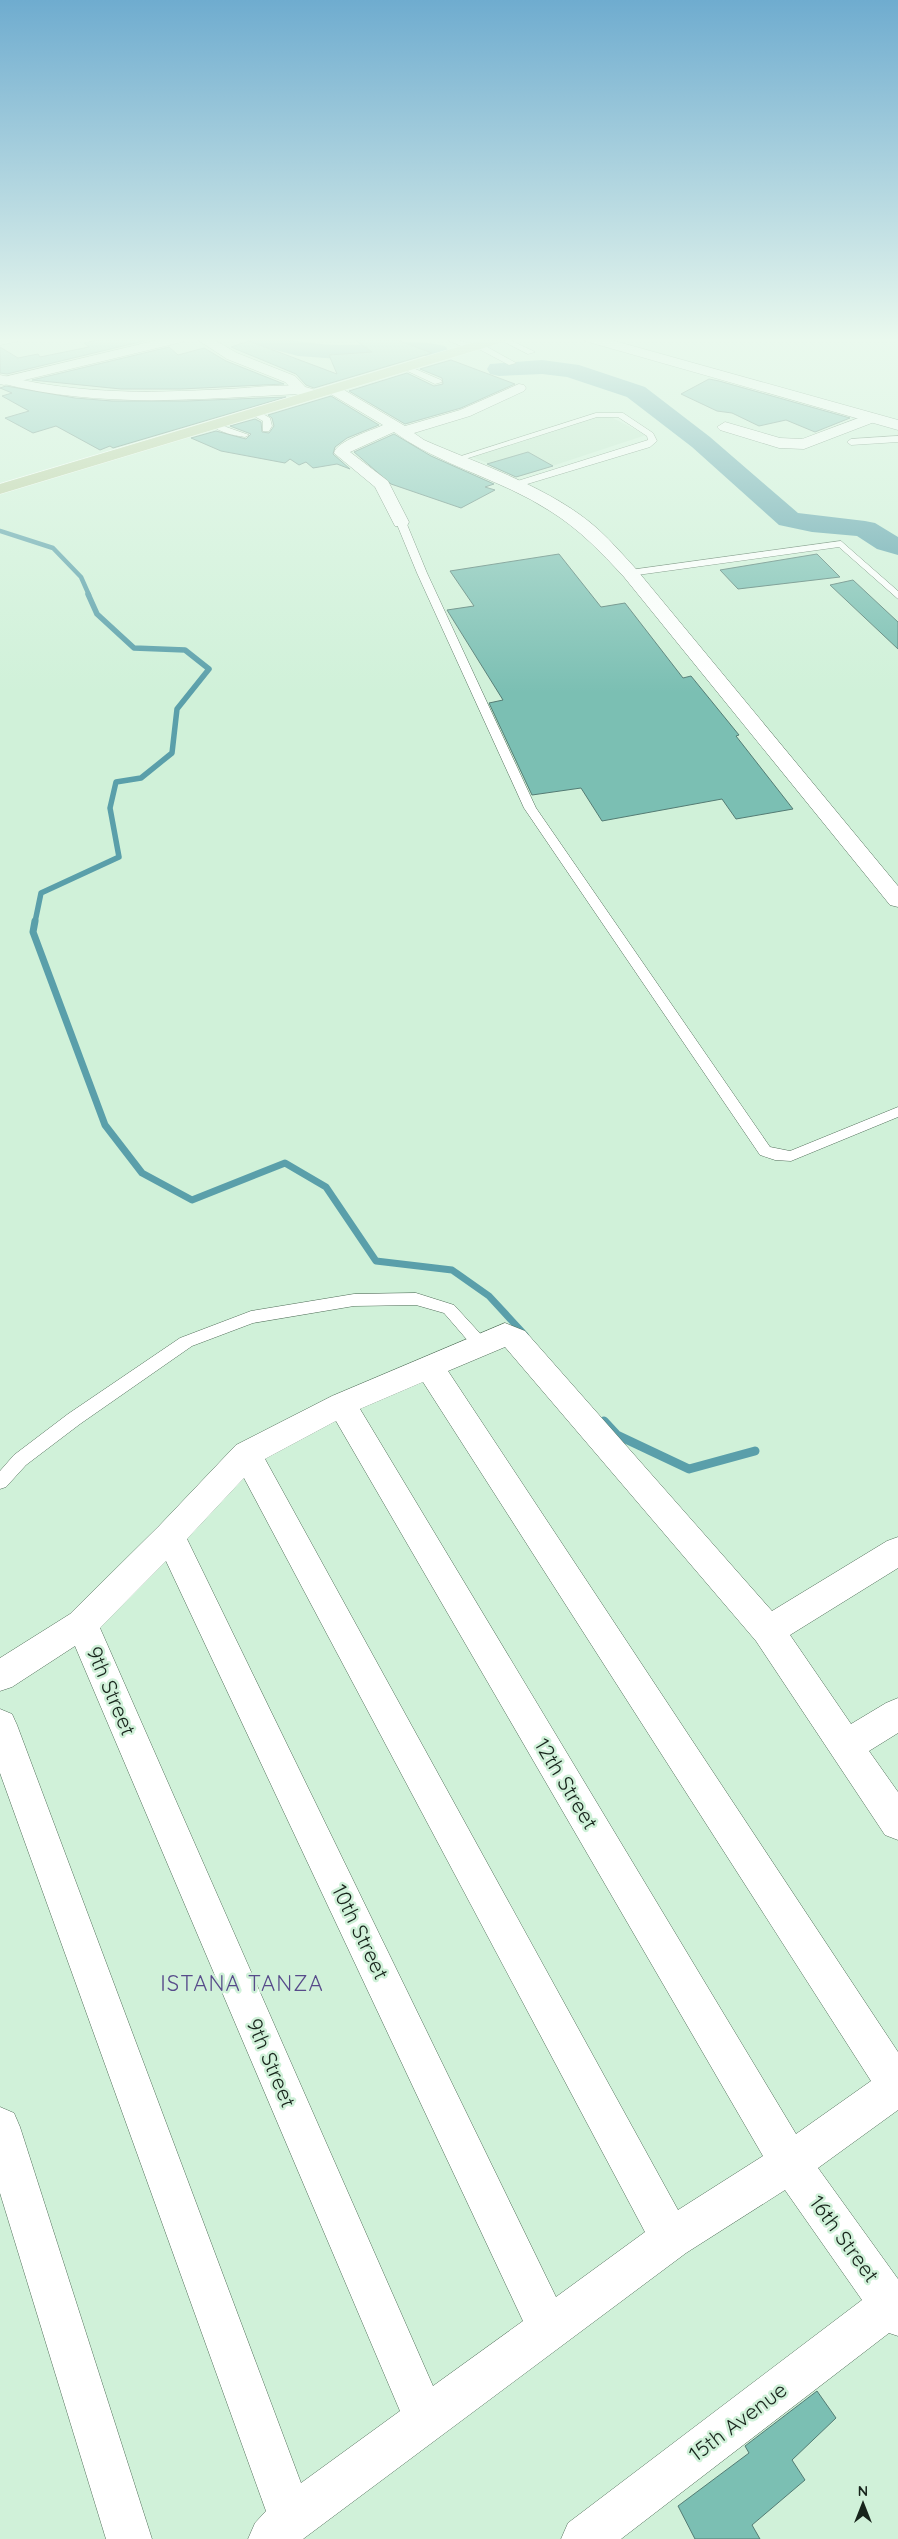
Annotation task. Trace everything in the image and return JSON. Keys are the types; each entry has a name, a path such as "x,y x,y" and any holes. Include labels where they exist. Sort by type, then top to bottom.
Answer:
{"main road":[{"path":"0,489 109,456"}],"street":[{"path":"346,456 382,484 401,522"},
{"path":"448,456 514,485 556,507 592,533 630,573 898,900"},
{"path":"0,1676 82,1624 170,1536 247,1454 342,1404 430,1368 505,1334 515,1340 768,1631 898,1822"},
{"path":"0,1725 281,2529 424,2418 549,2329 671,2238 790,2163 898,2086 430,1368"},
{"name":"12th Street","path":"342,1404 790,2163"},
{"path":"247,1454 671,2238"},
{"name":"10th Street","path":"170,1536 549,2329"},
{"path":"768,1631 898,1551"},
{"name":"9th Street","path":"82,1624 424,2418"},
{"path":"846,1746 898,1714"},
{"path":"0,2127 129,2539"},
{"name":"16th Street","path":"790,2163 895,2310"},
{"name":"15th Avenue","path":"584,2539 895,2310"}],"lane":[{"path":"456,460 467,456"},
{"path":"514,485 609,456"},
{"path":"401,522 422,573 530,808 765,1151 775,1155 792,1156 898,1112"},
{"path":"630,573 841,544 898,596"},
{"path":"0,1482 20,1460 186,1342 250,1317 354,1300 416,1299 433,1302 449,1309 481,1345"}],"shaded area":[{"path":"470,456 581,456 522,476"}],"building":[{"path":"250,456 336,456 350,469 337,464 313,468 306,462 299,465 290,459 285,463"},
{"path":"359,456 432,456 494,484 485,487 495,490 461,508 391,484"},
{"path":"513,456 536,456 553,466 516,477 487,464"},
{"path":"559,554 601,607 625,603 683,678 691,676 739,735 736,736 793,809 736,819 722,799 602,821 581,788 532,795 489,703 503,700 447,610 474,606 450,571"},
{"path":"817,554 840,577 738,589 720,570"},
{"path":"853,580 898,622 898,649 830,585"},
{"path":"817,2391 836,2418 792,2460 805,2480 752,2525 760,2539 695,2539 678,2506 749,2453 745,2446"}],"waterway":[{"path":"718,456 789,519 812,524 842,525 865,529 887,543 898,546"},
{"path":"0,531 53,548 81,577 89,595"},
{"path":"35,922 41,893 119,857 110,808 116,782 141,778 172,753 177,709 209,669 185,650 134,648 97,614 88,594"},
{"path":"35,921 33,932 105,1125 142,1173 192,1200 285,1163 326,1187 376,1261 452,1270 489,1296 525,1335"},
{"path":"604,1421 617,1435 689,1469 755,1451"}],"district":[{"name":"ISTANA TANZA","path":"242,1983"}]}
